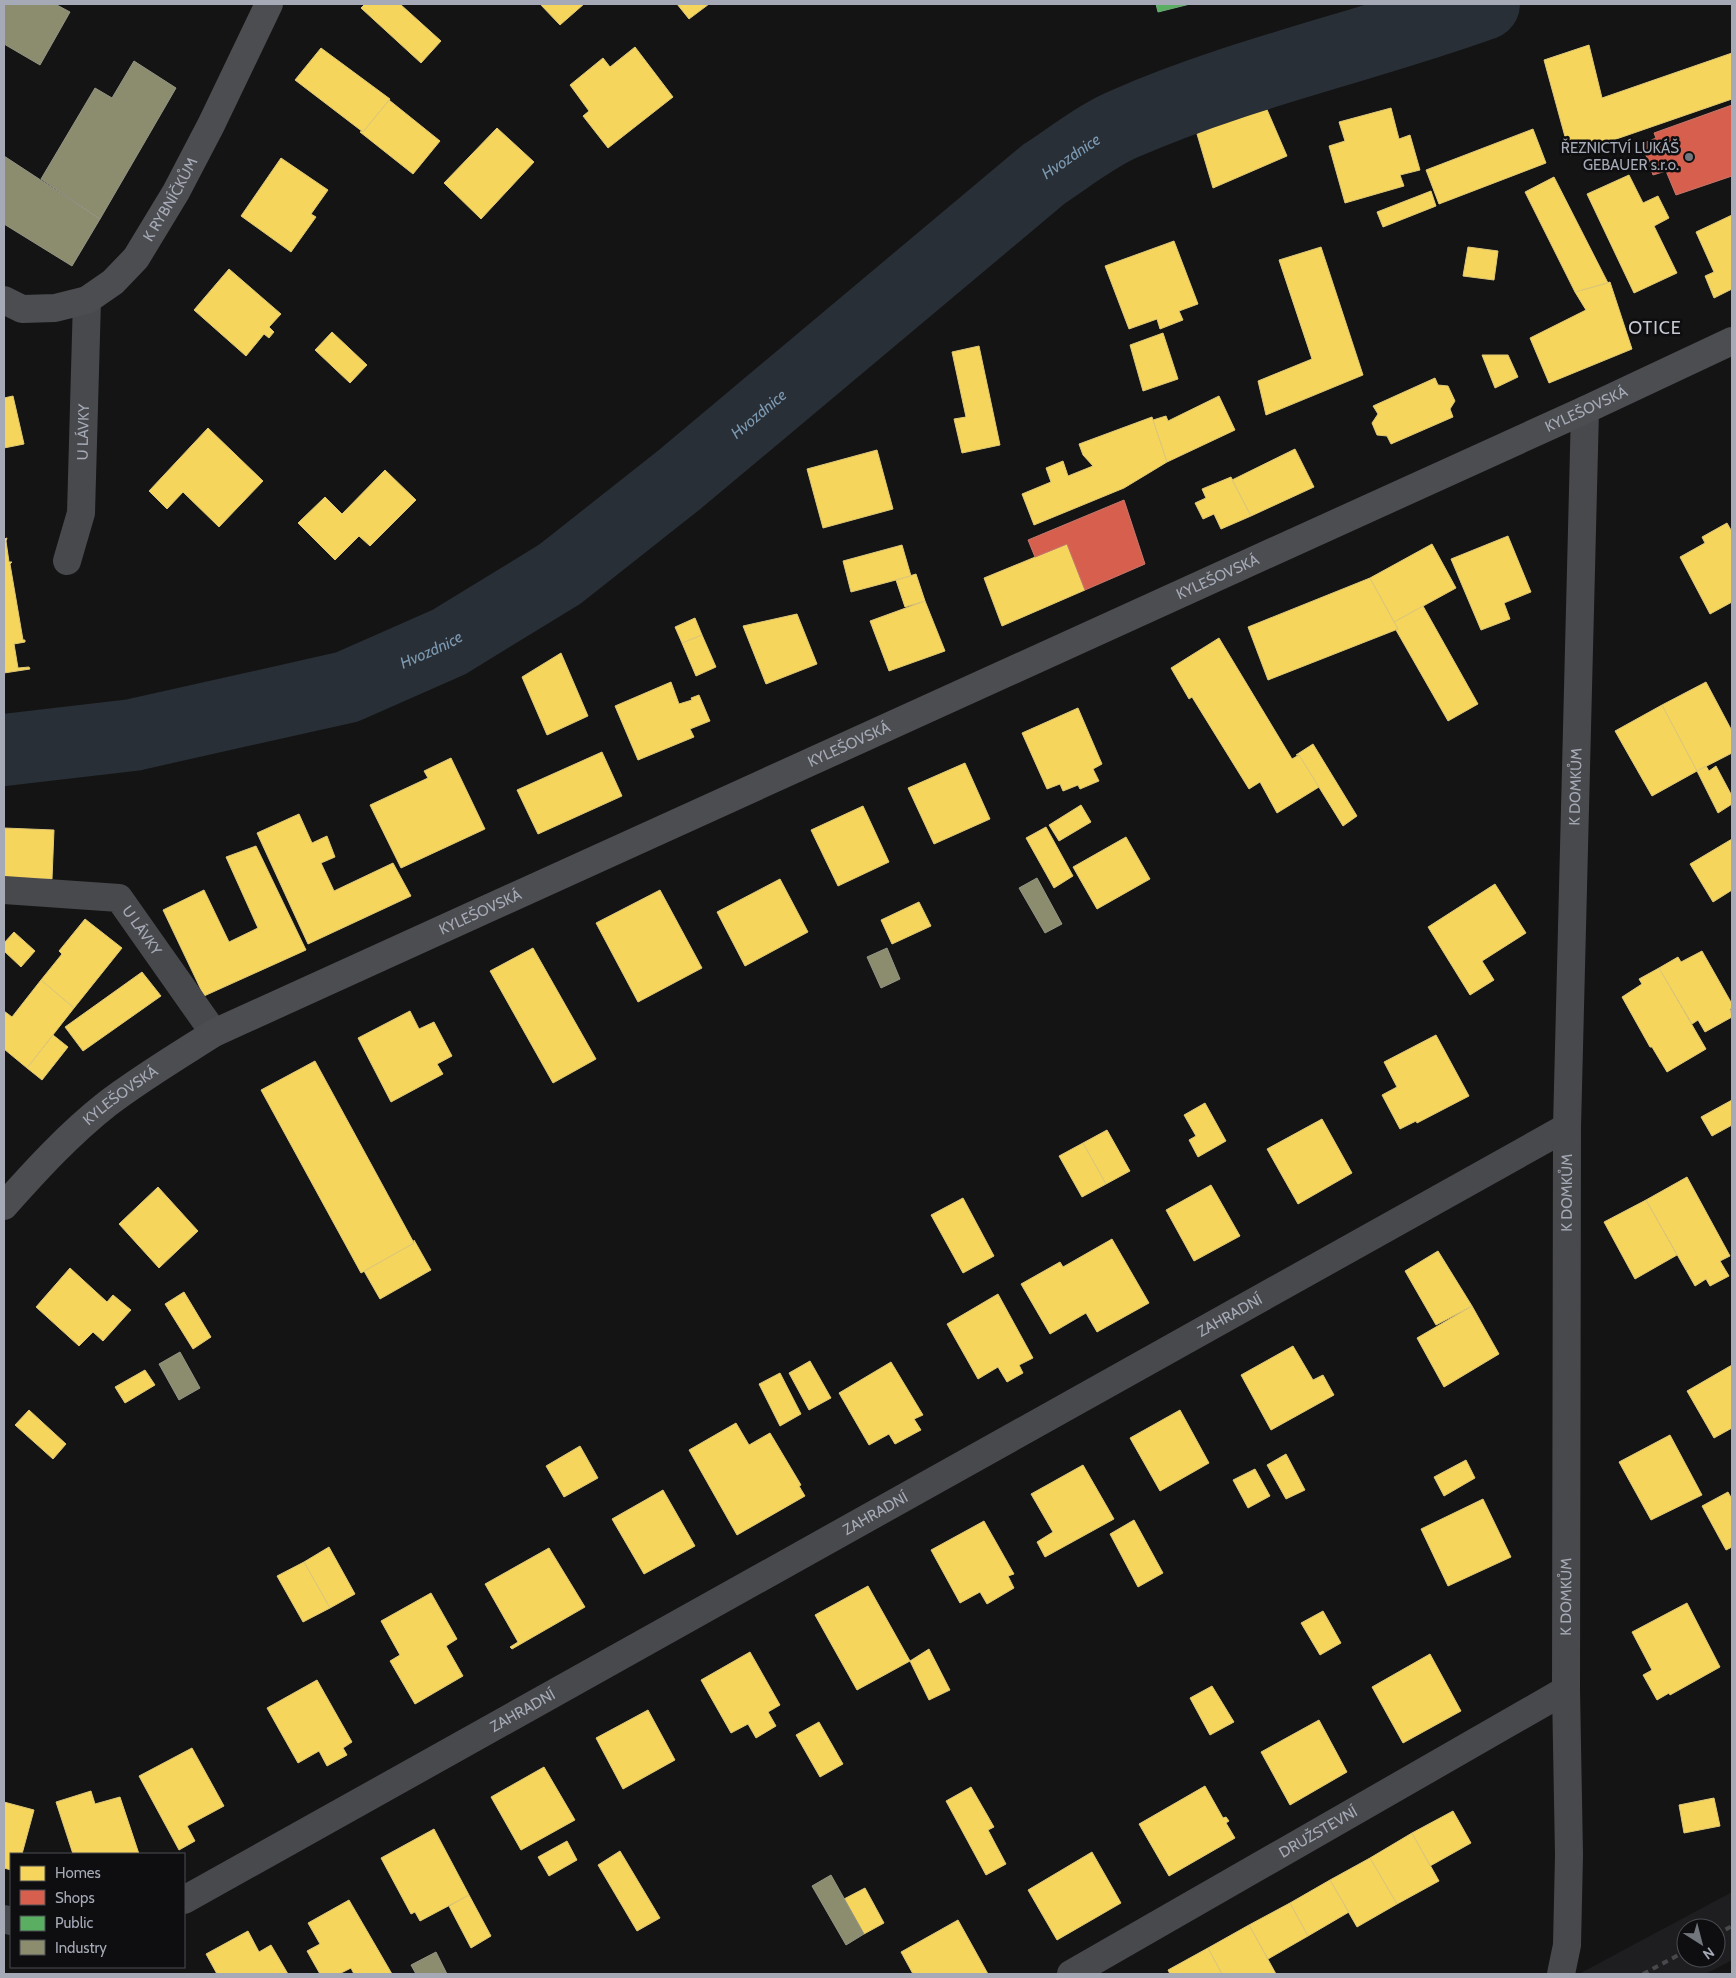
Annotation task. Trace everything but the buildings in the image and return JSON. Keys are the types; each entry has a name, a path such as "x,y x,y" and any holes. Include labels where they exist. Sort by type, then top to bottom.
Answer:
{"main road":[{"name":"K RYBNÍČKŮM","path":"4,300 22,309 55,308 88,300 113,282 136,258 176,192 211,125 269,4"},
{"name":"KYLEŠOVSKÁ","path":"4,1206 53,1153 105,1106 138,1081 214,1033 1585,410 1732,341"}],"street":[{"name":"U LÁVKY","path":"67,561 81,514 88,300"},
{"name":"K DOMKŮM","path":"1562,1974 1566,1945 1569,1855 1566,1690 1567,1127 1585,410"},
{"name":"U LÁVKY","path":"4,890 119,898 214,1033"},
{"name":"ZAHRADNÍ","path":"185,1899 1567,1127"},
{"name":"DRUŽSTEVNÍ","path":"1071,1974 1566,1690"}],"shaded area":[{"path":"1732,1892 1732,1960 1726,1963 1726,1918 1683,1918"},
{"path":"1676,1922 1676,1968 1717,1968 1706,1974 1579,1974"}],"waterway":[{"name":"Hvozdnice","path":"4,750 133,735 347,687 449,642 560,574 679,480 1044,174 1093,141 1124,124 1212,90 1484,4"}],"railway":[{"path":"1726,1929 1732,1926"},
{"path":"1643,1974 1676,1956"}],"place":[{"name":"ŘEZNICTVÍ LUKÁŠ GEBAUER s.r.o.","path":"1689,157"}],"district":[{"name":"OTICE","path":"1655,328"}]}
